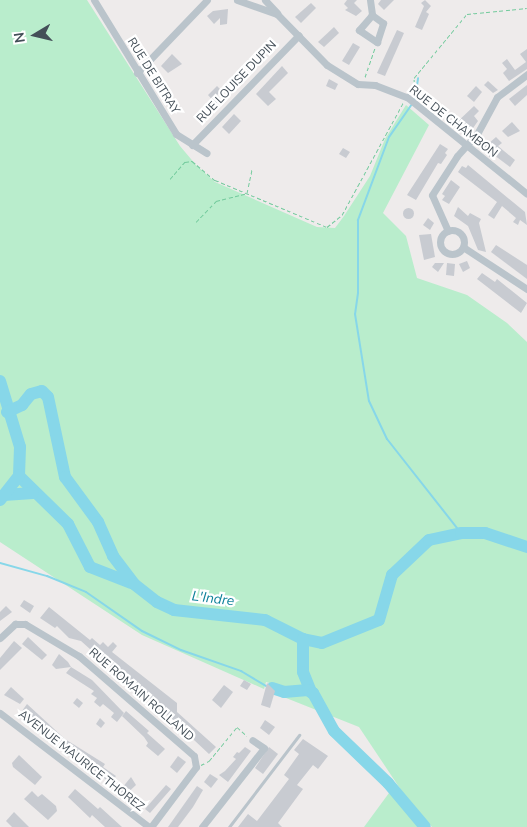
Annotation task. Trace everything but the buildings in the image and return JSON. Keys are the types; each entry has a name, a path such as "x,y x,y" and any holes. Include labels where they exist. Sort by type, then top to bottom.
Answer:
{"street":[{"name":"RUE DE BITRAY","path":"94,0 136,73 176,134 206,153"},
{"path":"136,73 207,0"},
{"name":"RUE DE CHAMBON","path":"237,0 277,14 327,65 363,85 375,85 408,99 465,147 527,194"},
{"path":"265,0 277,14"},
{"path":"370,0 372,16"},
{"path":"372,16 383,23 377,42 359,30 372,16"},
{"name":"RUE LOUISE DUPIN","path":"192,145 299,35"},
{"path":"448,231 432,195 465,147 477,134 497,97 527,74"},
{"path":"448,231 462,234 463,247"},
{"path":"448,231 440,242 443,249 454,253 463,247"},
{"path":"463,247 527,289"},
{"name":"RUE ROMAIN ROLLAND","path":"0,638 15,624 25,624 79,656 194,756 196,767"},
{"name":"AVENUE MAURICE THOREZ","path":"0,713 150,827"},
{"path":"202,827 264,748 252,740"},
{"path":"150,827 196,767"}],"lane":[{"path":"229,827 299,735"}],"path":[{"path":"170,179 185,162 192,161 215,180 247,192 315,224 327,227 334,224 371,167 382,140 415,90 414,78 467,14 527,8"},
{"path":"363,85 377,42"},
{"path":"247,192 252,169"},
{"path":"196,222 216,201 247,192"},
{"path":"196,767 209,762 237,727 252,740"}],"green space":[{"path":"0,0 87,0 180,146 196,165 215,182 317,227 335,228 344,216 370,176 385,139 406,105 429,125 383,213 406,236 417,278 467,295 507,323 527,342 527,827 432,827 403,793 359,727 276,694 273,684 266,682 264,689 142,635 0,542"},
{"path":"389,793 405,808 419,827 364,827"}],"waterway":[{"path":"415,100 418,78"},
{"path":"412,104 389,137 358,220 358,293 355,314 369,401 387,439 461,533"},
{"path":"0,381 20,447 19,476 68,524 90,567 131,583"},
{"name":"L'Indre","path":"7,412 22,405 31,394 42,391 48,397 65,477 98,522 113,556 134,584 157,602 174,610 265,620 303,639 322,643 379,620 392,575 429,540 461,533 485,533 527,547"},
{"path":"0,500 19,476"},
{"path":"4,495 33,493"},
{"path":"0,563 47,576 86,592 142,631 181,650 241,671 266,686"},
{"path":"303,639 303,672 311,692"},
{"path":"272,688 284,692 308,690 313,693 334,731 388,783 425,827"}]}
